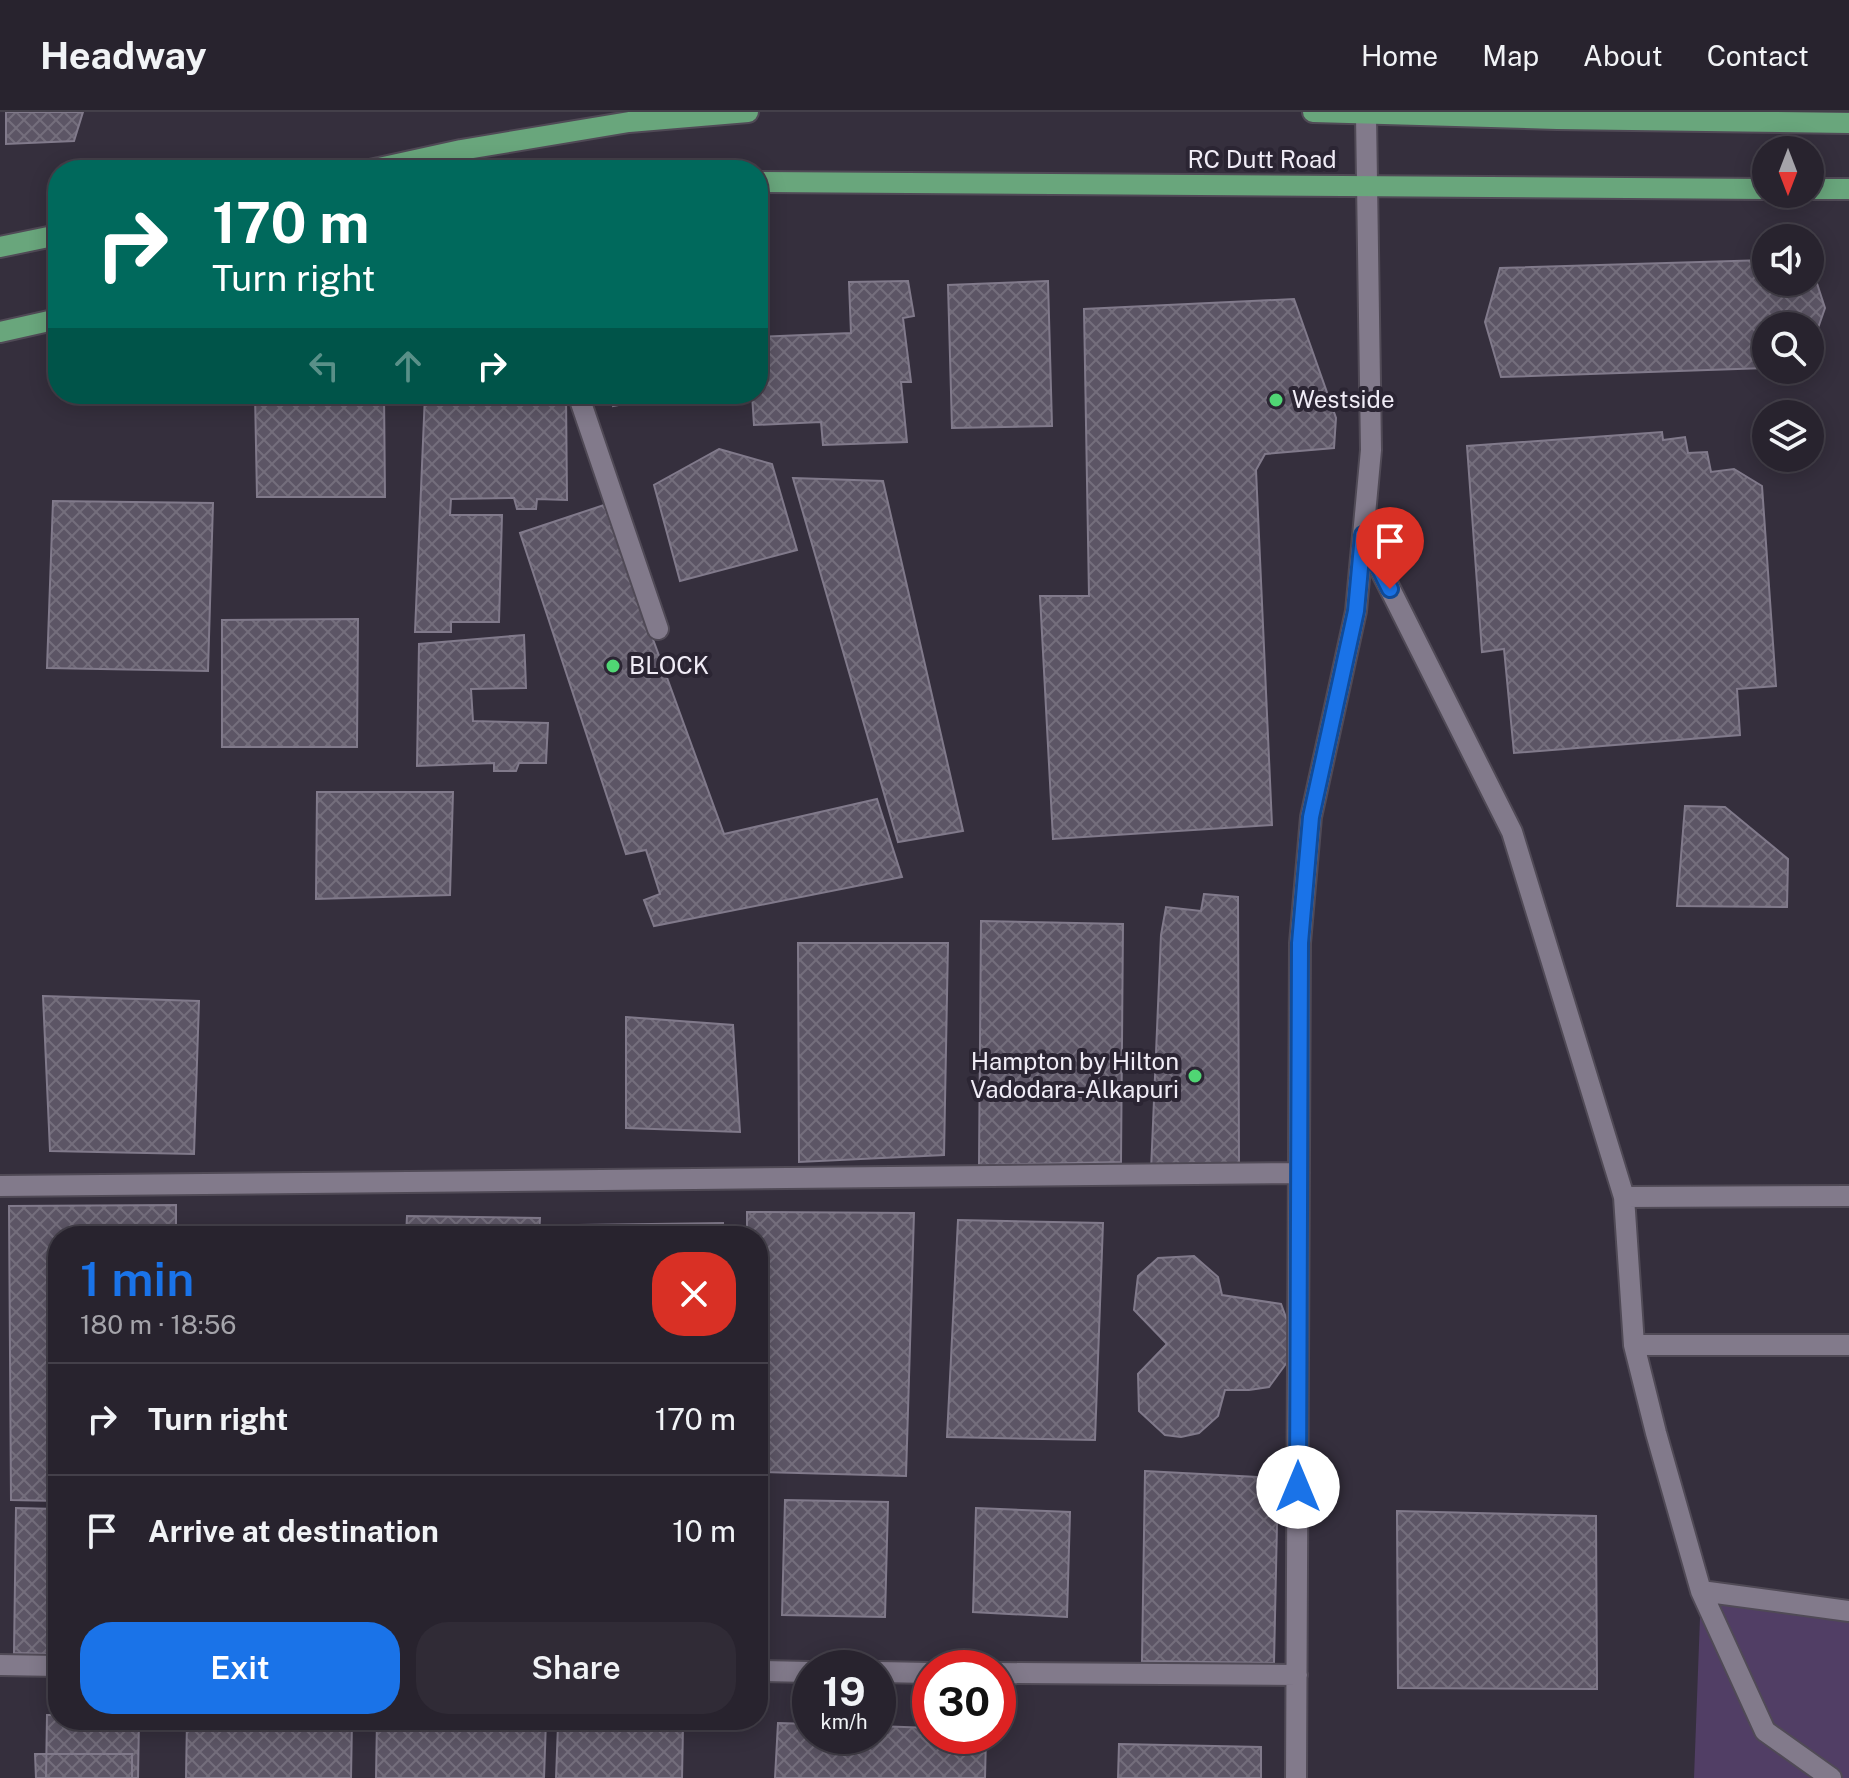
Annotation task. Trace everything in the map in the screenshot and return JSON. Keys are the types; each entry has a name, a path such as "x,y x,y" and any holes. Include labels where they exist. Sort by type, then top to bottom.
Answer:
{"main road":[{"path":"416,160 629,122 748,112"},
{"name":"RC Dutt Road","path":"1313,112 1849,123"},
{"name":"RC Dutt Road","path":"768,182 1752,189"},
{"path":"1824,189 1849,189"},
{"path":"0,247 48,237"},
{"path":"0,332 48,321"}],"street":[{"path":"1296,1778 1300,943 1311,817 1356,611 1371,450 1366,115"},
{"path":"581,404 658,629"},
{"path":"1363,535 1512,832 1624,1197 1634,1345 1701,1591 1765,1731 1831,1778"},
{"path":"0,1186 1299,1173"},
{"path":"1624,1197 1849,1196"},
{"path":"1634,1345 1849,1345"},
{"path":"1701,1591 1849,1611"},
{"path":"0,1665 48,1666"},
{"path":"768,1671 792,1672"},
{"path":"1016,1673 1297,1675"}],"shaded area":[{"path":"1701,1591 1849,1617 1849,1778 1694,1778"}],"building":[{"path":"6,112 83,112 74,141 6,144"},
{"path":"1752,260 1752,296 1821,296 1825,308 1824,312 1752,312 1752,368 1501,377 1485,322 1500,268"},
{"path":"908,281 914,316 903,318 911,382 901,382 907,442 823,445 821,422 754,425 753,404 768,404 768,337 851,333 849,282"},
{"path":"1048,281 1052,426 952,428 948,285"},
{"path":"1294,299 1336,418 1334,448 1265,454 1256,470 1272,825 1053,839 1040,596 1089,596 1084,309"},
{"path":"255,404 384,404 385,497 257,497"},
{"path":"425,404 566,404 567,500 537,499 536,509 517,509 514,498 451,499 450,515 502,515 499,622 451,622 451,632 415,632"},
{"path":"1662,432 1663,440 1685,437 1688,453 1707,452 1711,472 1734,469 1762,486 1776,686 1737,689 1740,735 1514,753 1504,649 1482,652 1467,446"},
{"path":"719,449 772,464 797,550 680,581 654,485"},
{"path":"793,478 883,481 963,831 898,842"},
{"path":"53,501 213,503 208,671 47,668"},
{"name":"BLOCK","path":"604,505 724,834 877,799 902,877 654,926 644,900 660,894 646,850 626,854 520,533"},
{"path":"358,619 357,747 222,747 222,620"},
{"path":"524,635 526,688 471,689 473,721 548,723 546,763 519,763 516,771 494,771 494,763 417,766 419,644"},
{"path":"317,792 453,792 450,895 316,899"},
{"path":"1685,806 1725,807 1788,859 1787,907 1677,906"},
{"path":"1204,894 1238,897 1239,1167 1151,1171 1161,935 1166,907 1201,911"},
{"path":"981,921 1123,924 1121,1162 979,1165"},
{"path":"798,943 948,943 944,1155 799,1162"},
{"path":"43,996 199,1001 194,1154 50,1151"},
{"path":"626,1017 733,1025 740,1132 626,1128"},
{"path":"176,1205 176,1226 48,1226 48,1501 11,1500 9,1206"},
{"path":"747,1212 914,1213 906,1476 768,1472 768,1226 747,1226"},
{"path":"407,1216 540,1218 540,1226 406,1226"},
{"path":"958,1220 1103,1223 1095,1440 947,1437"},
{"path":"723,1223 723,1226 579,1225"},
{"path":"1194,1256 1218,1277 1222,1295 1281,1304 1291,1331 1288,1361 1269,1387 1225,1390 1218,1416 1199,1433 1181,1437 1165,1435 1139,1411 1138,1374 1167,1344 1134,1310 1138,1276 1158,1258"},
{"path":"1145,1471 1278,1478 1274,1663 1142,1661"},
{"path":"785,1500 888,1502 885,1617 782,1615"},
{"path":"16,1508 48,1509 48,1654 14,1653"},
{"path":"976,1508 1070,1512 1067,1617 973,1612"},
{"path":"1397,1511 1596,1516 1597,1689 1398,1688"},
{"path":"47,1715 48,1730 139,1730 138,1778 46,1778"},
{"path":"778,1723 792,1723 792,1754 896,1754 896,1727 912,1727 912,1754 986,1754 985,1778 775,1778"},
{"path":"187,1730 352,1730 351,1778 186,1778"},
{"path":"377,1730 546,1730 544,1778 376,1778"},
{"path":"558,1730 683,1730 682,1778 556,1778"},
{"path":"1119,1744 1261,1747 1261,1778 1118,1778"},
{"path":"35,1754 132,1754 132,1778 36,1778"}],"place":[{"name":"Westside","path":"1276,400"},
{"name":"BLOCK","path":"613,666"},
{"name":"Hampton by Hilton Vadodara-Alkapuri","path":"1195,1076"}],"route":[{"path":"1298,1487 1300,943 1311,817 1356,611 1363,535 1390,589"}]}
